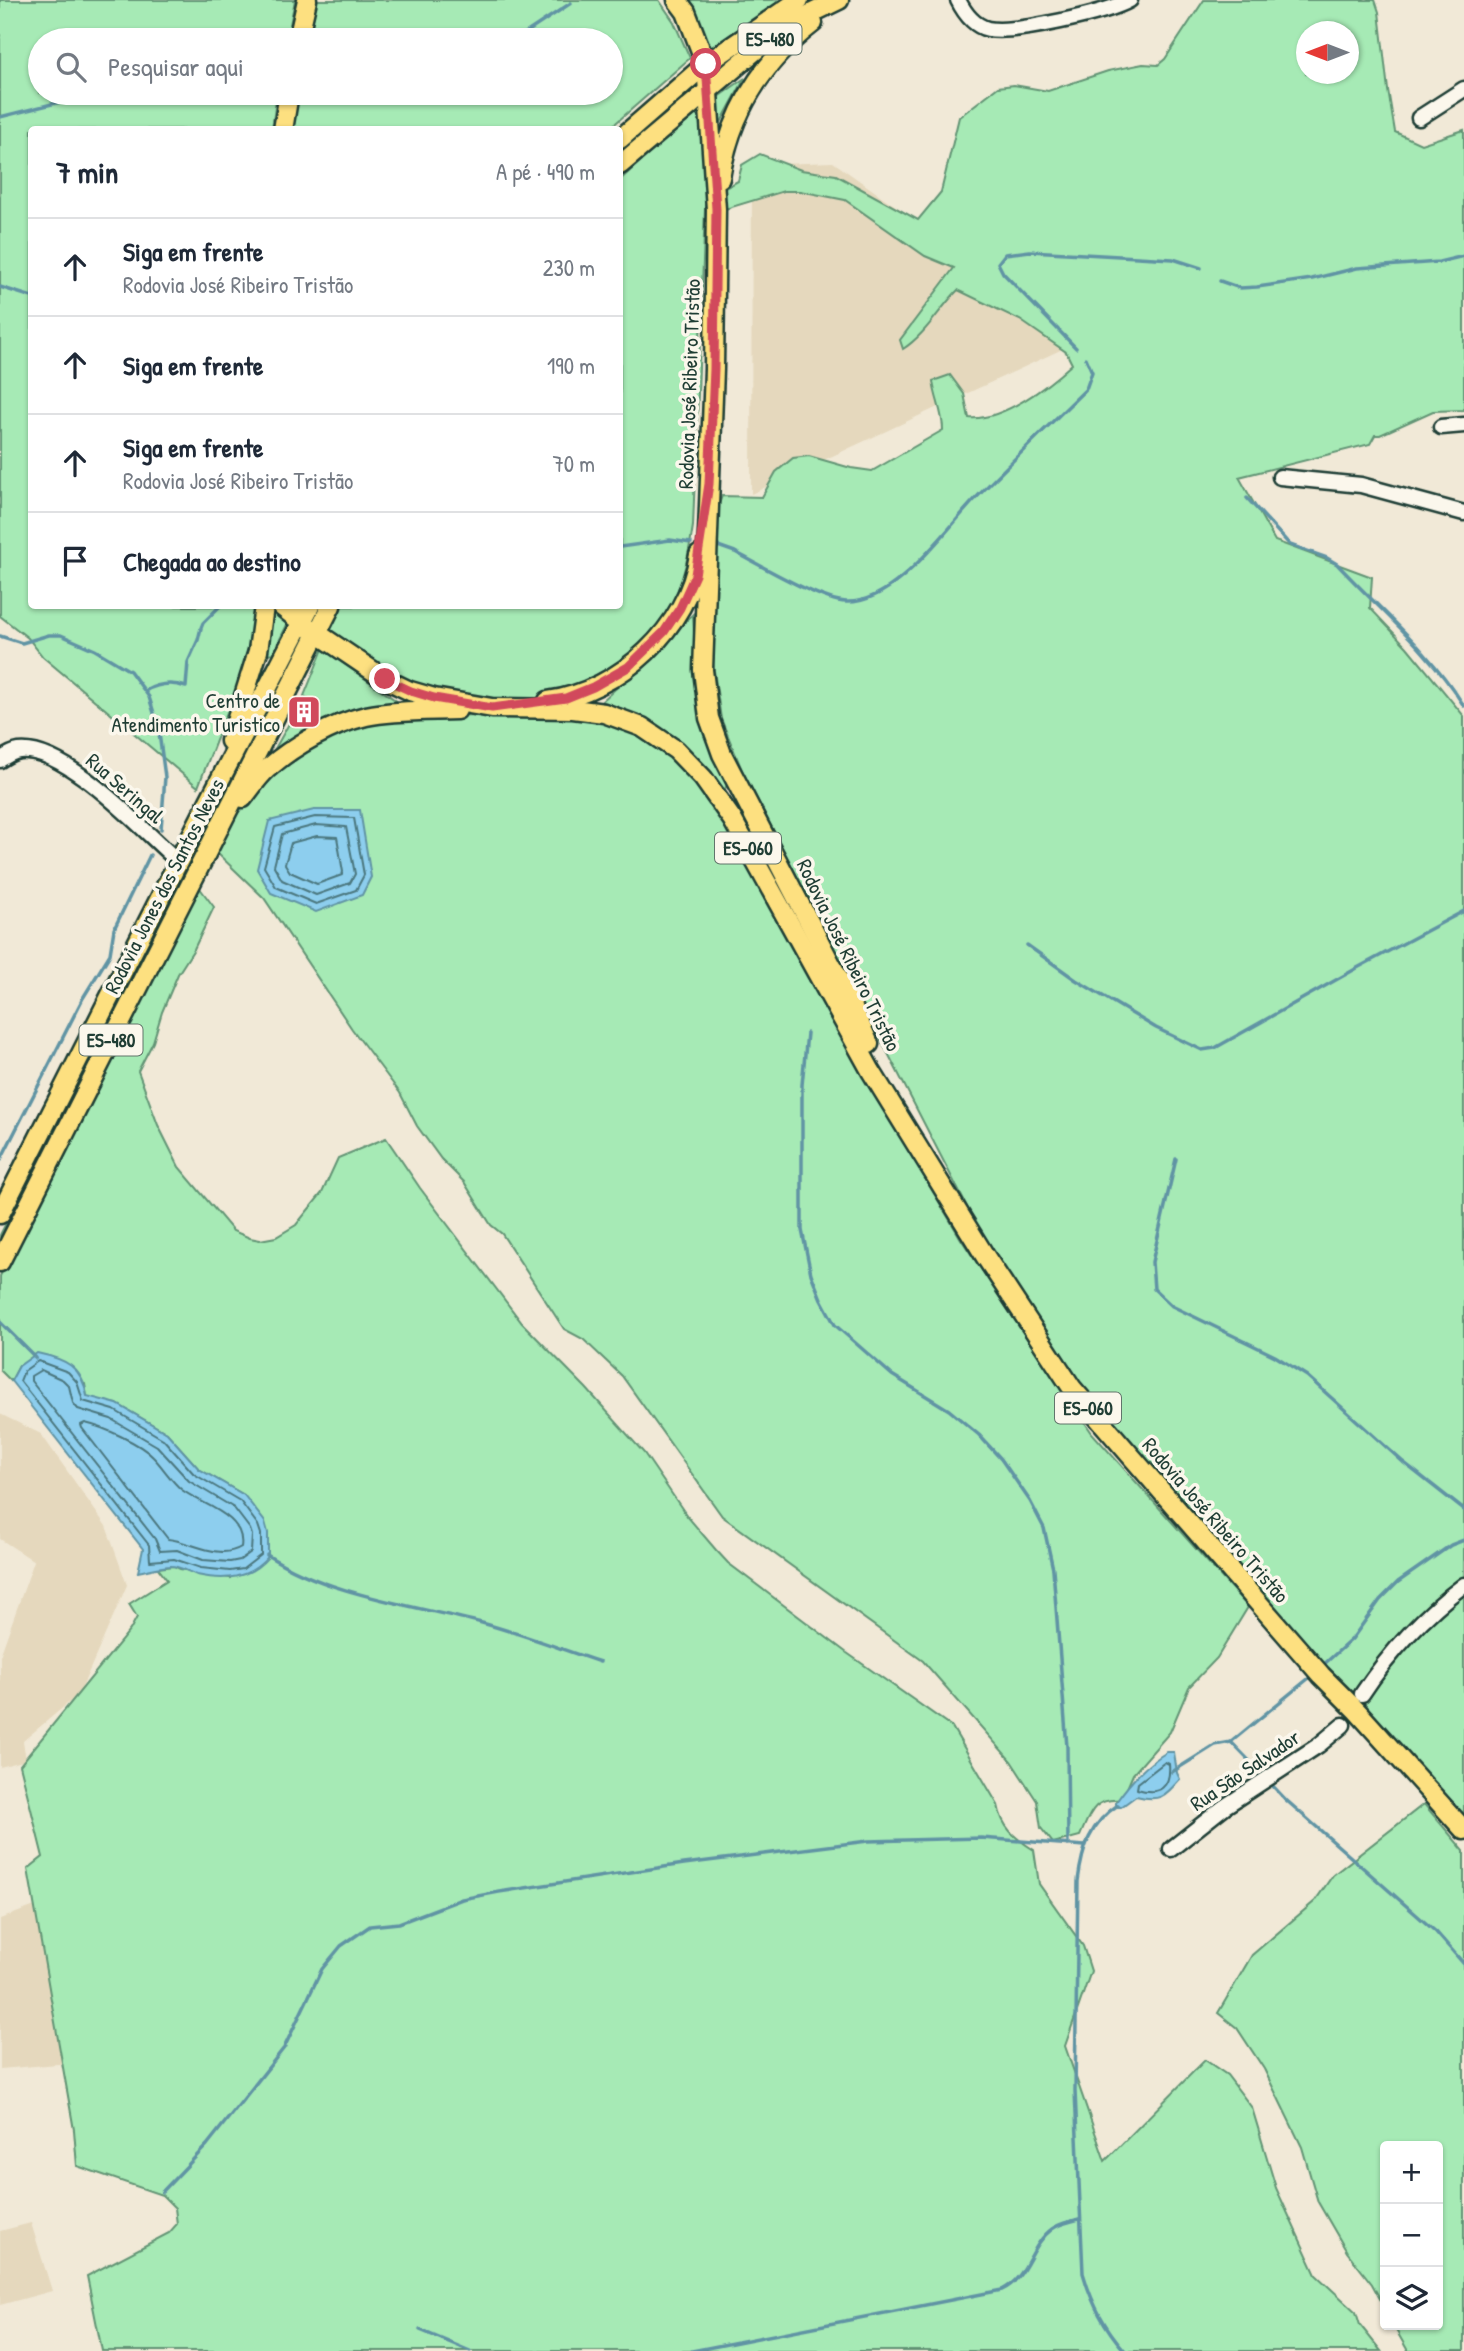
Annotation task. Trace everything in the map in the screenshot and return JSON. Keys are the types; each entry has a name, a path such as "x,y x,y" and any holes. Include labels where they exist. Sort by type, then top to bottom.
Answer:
{"main road":[{"path":"301,28 307,0"},
{"name":"Rodovia José Ribeiro Tristão","path":"677,0 685,12 706,64 716,209 714,369 703,670 709,718 722,754 744,799 847,995 896,1111"},
{"name":"ES-480","path":"623,136 706,64 799,0"},
{"path":"716,209 723,162 739,113 752,89 776,55 839,0"},
{"name":"ES-480","path":"623,163 740,62 806,16 839,0"},
{"path":"284,126 287,105"},
{"path":"224,819 265,771 279,760 321,734 351,721 368,716 499,708 566,698 593,687 628,667 651,646 680,608 695,575 709,484"},
{"path":"208,801 246,696 258,651 264,609"},
{"name":"Rodovia José Ribeiro Tristão","path":"285,609 385,679 411,691 434,698 499,708 573,709 604,713 642,727 676,750 703,778 732,819 896,1111 991,1266 1084,1404 1321,1675 1373,1728 1464,1830"},
{"name":"Rodovia Jones dos Santos Neves","path":"0,1262 224,819 309,628 310,609"},
{"name":"Rodovia Jones dos Santos Neves","path":"0,1214 208,801 309,628 328,609"}],"street":[{"path":"958,0 972,20 988,29 1008,29 1061,21 1103,12 1130,0"},
{"path":"1419,118 1464,89"},
{"path":"1441,427 1464,425"},
{"path":"1280,477 1361,485 1464,513"},
{"name":"Rua Seringal","path":"0,761 18,751 32,751 66,765 92,784 178,862"},
{"path":"1362,1694 1399,1644 1433,1610 1464,1585"},
{"name":"Rua São Salvador","path":"1171,1849 1224,1807 1319,1745 1343,1725"}],"shaded area":[{"path":"833,162 1084,339 751,494 752,165"},
{"path":"0,1414 41,1434 106,1526 127,1585 79,1694 23,1741 26,1760 0,1767 0,1656 34,1561 0,1539"},
{"path":"59,1897 81,2062 0,2069 0,1919"},
{"path":"31,2223 52,2291 0,2305 0,2231"}],"green space":[{"path":"0,0 295,0 289,28 28,28 28,105 275,105 272,126 28,126 28,609 256,609 243,671 198,787 43,657 28,638 0,616"},
{"path":"315,0 659,0 674,22 690,58 612,126 293,126 295,105 623,105 623,28 309,28"},
{"path":"686,0 784,0 710,48"},
{"path":"1204,0 1375,0 1379,12 1395,132 1421,144 1464,130 1464,410 1433,411 1375,435 1370,444 1239,477 1275,541 1372,577 1370,608 1407,647 1464,716 1464,1822 1106,1422 1073,1375 979,1230 742,770 721,719 713,664 712,608 716,512 722,496 762,497 776,472 793,458 809,456 872,471 943,430 933,381 950,375 964,394 969,418 982,417 996,414 1024,400 1072,364 1066,352 1020,320 958,290 926,329 903,349 900,340 954,268 925,256 845,200 800,191 784,191 722,210 721,190 738,181 742,165 760,154 801,170 836,175 918,220 941,192 959,117 998,87 1014,85 1048,91 1108,71 1143,64 1158,65 1165,59"},
{"path":"745,78 720,124 718,97"},
{"path":"702,110 705,208 693,526 683,575 672,603 651,633 622,660 589,682 554,696 528,700 496,700 438,692 409,682 330,636 328,621 335,609 623,609 623,177 674,131"},
{"path":"272,609 274,609 288,623 273,653 265,655"},
{"path":"693,614 698,713 707,742 728,783 725,789 718,789 637,718 602,701"},
{"path":"303,635 308,638 0,1251 0,1235"},
{"path":"323,649 405,707 272,754 291,720 305,727 317,704 304,696"},
{"path":"534,713 605,719 661,744 705,792 791,935 874,1092 961,1239 1026,1337 1092,1433 1248,1607 1217,1658 1189,1687 1170,1732 1133,1774 1122,1800 1099,1804 1090,1814 1080,1836 1053,1843 1041,1828 1037,1801 1011,1761 923,1661 722,1516 622,1376 583,1339 564,1329 502,1234 491,1225 464,1182 441,1159 417,1126 400,1093 352,1029 264,898 216,852 228,825 262,784 305,748 366,722 390,718"},
{"path":"199,887 214,907 194,949 178,974 153,1042 138,1071 158,1125 179,1167 233,1231 260,1240 276,1237 296,1225 322,1193 338,1158 386,1138 420,1188 522,1323 586,1388 644,1453 687,1516 728,1563 847,1653 952,1727 998,1805 1006,1826 1015,1837 1034,1850 1039,1884 1083,1946 1091,1971 1065,2046 1105,2161 1205,2060 1227,2075 1252,2108 1276,2188 1316,2275 1356,2312 1360,2325 1381,2351 102,2351 87,2276 169,2233 177,2224 175,2208 162,2195 77,2166 74,2130 28,1869 43,1857 20,1765 130,1630 137,1617 129,1604 167,1580 158,1568 174,1566 230,1578 244,1495 199,1469 167,1433 117,1404 87,1397 85,1384 19,1366 11,1381 0,1370 0,1276"},
{"path":"1424,1804 1464,1851 1464,2351 1408,2351 1396,2330 1443,2330 1443,2141 1380,2141 1380,2299 1347,2252 1318,2202 1302,2147 1264,2069 1237,2028 1218,2013 1252,1955 1315,1901 1333,1875"}],"water":[{"path":"314,810 360,810 371,877 362,895 316,912 271,893 257,869 269,821"},
{"path":"37,1353 64,1361 81,1377 87,1396 117,1404 167,1433 199,1469 244,1495 265,1522 268,1557 253,1570 227,1578 197,1575 171,1566 138,1572 143,1549 11,1381 19,1366"},
{"path":"1167,1752 1174,1752 1180,1779 1161,1796 1136,1796 1121,1807 1116,1807 1116,1802 1133,1780"}],"waterway":[{"path":"533,28 571,3"},
{"path":"0,117 48,105"},
{"path":"1076,348 1003,273 998,263 1005,254 1030,251 1173,259 1201,268"},
{"path":"1220,281 1240,288 1257,287 1312,279 1357,268 1439,262 1464,256"},
{"path":"0,287 28,296"},
{"path":"718,546 806,589 835,600 846,602 864,599 883,591 918,563 976,498 1086,389 1092,372 1086,358"},
{"path":"1247,498 1290,545 1337,564 1420,649 1464,706"},
{"path":"623,547 670,540 691,543"},
{"path":"145,691 166,684 186,687 188,662 203,623 217,609"},
{"path":"0,636 22,643 49,635 61,635 95,650 130,671 149,697 158,726 165,777 161,829"},
{"path":"0,1161 83,998 110,954 114,929 150,855"},
{"path":"1027,945 1076,980 1156,1028 1202,1050 1215,1048 1464,911"},
{"path":"807,1033 802,1085 802,1230 811,1274 821,1299 835,1325 892,1375 949,1410 979,1435 1001,1459 1030,1501 1044,1528 1053,1569 1067,1747 1068,1845"},
{"path":"1176,1159 1152,1262 1154,1289 1172,1306 1275,1356 1307,1376 1403,1462 1464,1510"},
{"path":"0,1322 36,1358"},
{"path":"1322,1666 1352,1639 1380,1600 1398,1582 1451,1545 1464,1540"},
{"path":"267,1555 291,1569 343,1589 482,1623 600,1662"},
{"path":"1172,1772 1215,1745 1231,1742 1314,1674"},
{"path":"1231,1742 1264,1776"},
{"path":"1269,1782 1436,1932 1464,1964"},
{"path":"1118,1805 1100,1820 1089,1838 1078,1881 1075,2091 1083,2273 1100,2315 1125,2351"},
{"path":"162,2192 207,2145 284,2048 322,1969 341,1946 370,1926 399,1923 462,1899 499,1892 684,1864 868,1841 981,1838 1085,1846"},
{"path":"692,2351 1002,2290 1018,2278 1039,2244 1052,2229 1079,2219"},
{"path":"420,2330 470,2351"}],"place":[{"name":"Centro de Atendimento Turistico","path":"304,712"}],"route":[{"path":"385,679 434,698 492,708 566,698 613,677 628,667 664,632 680,608 695,575 709,484 716,209 706,64"}]}
